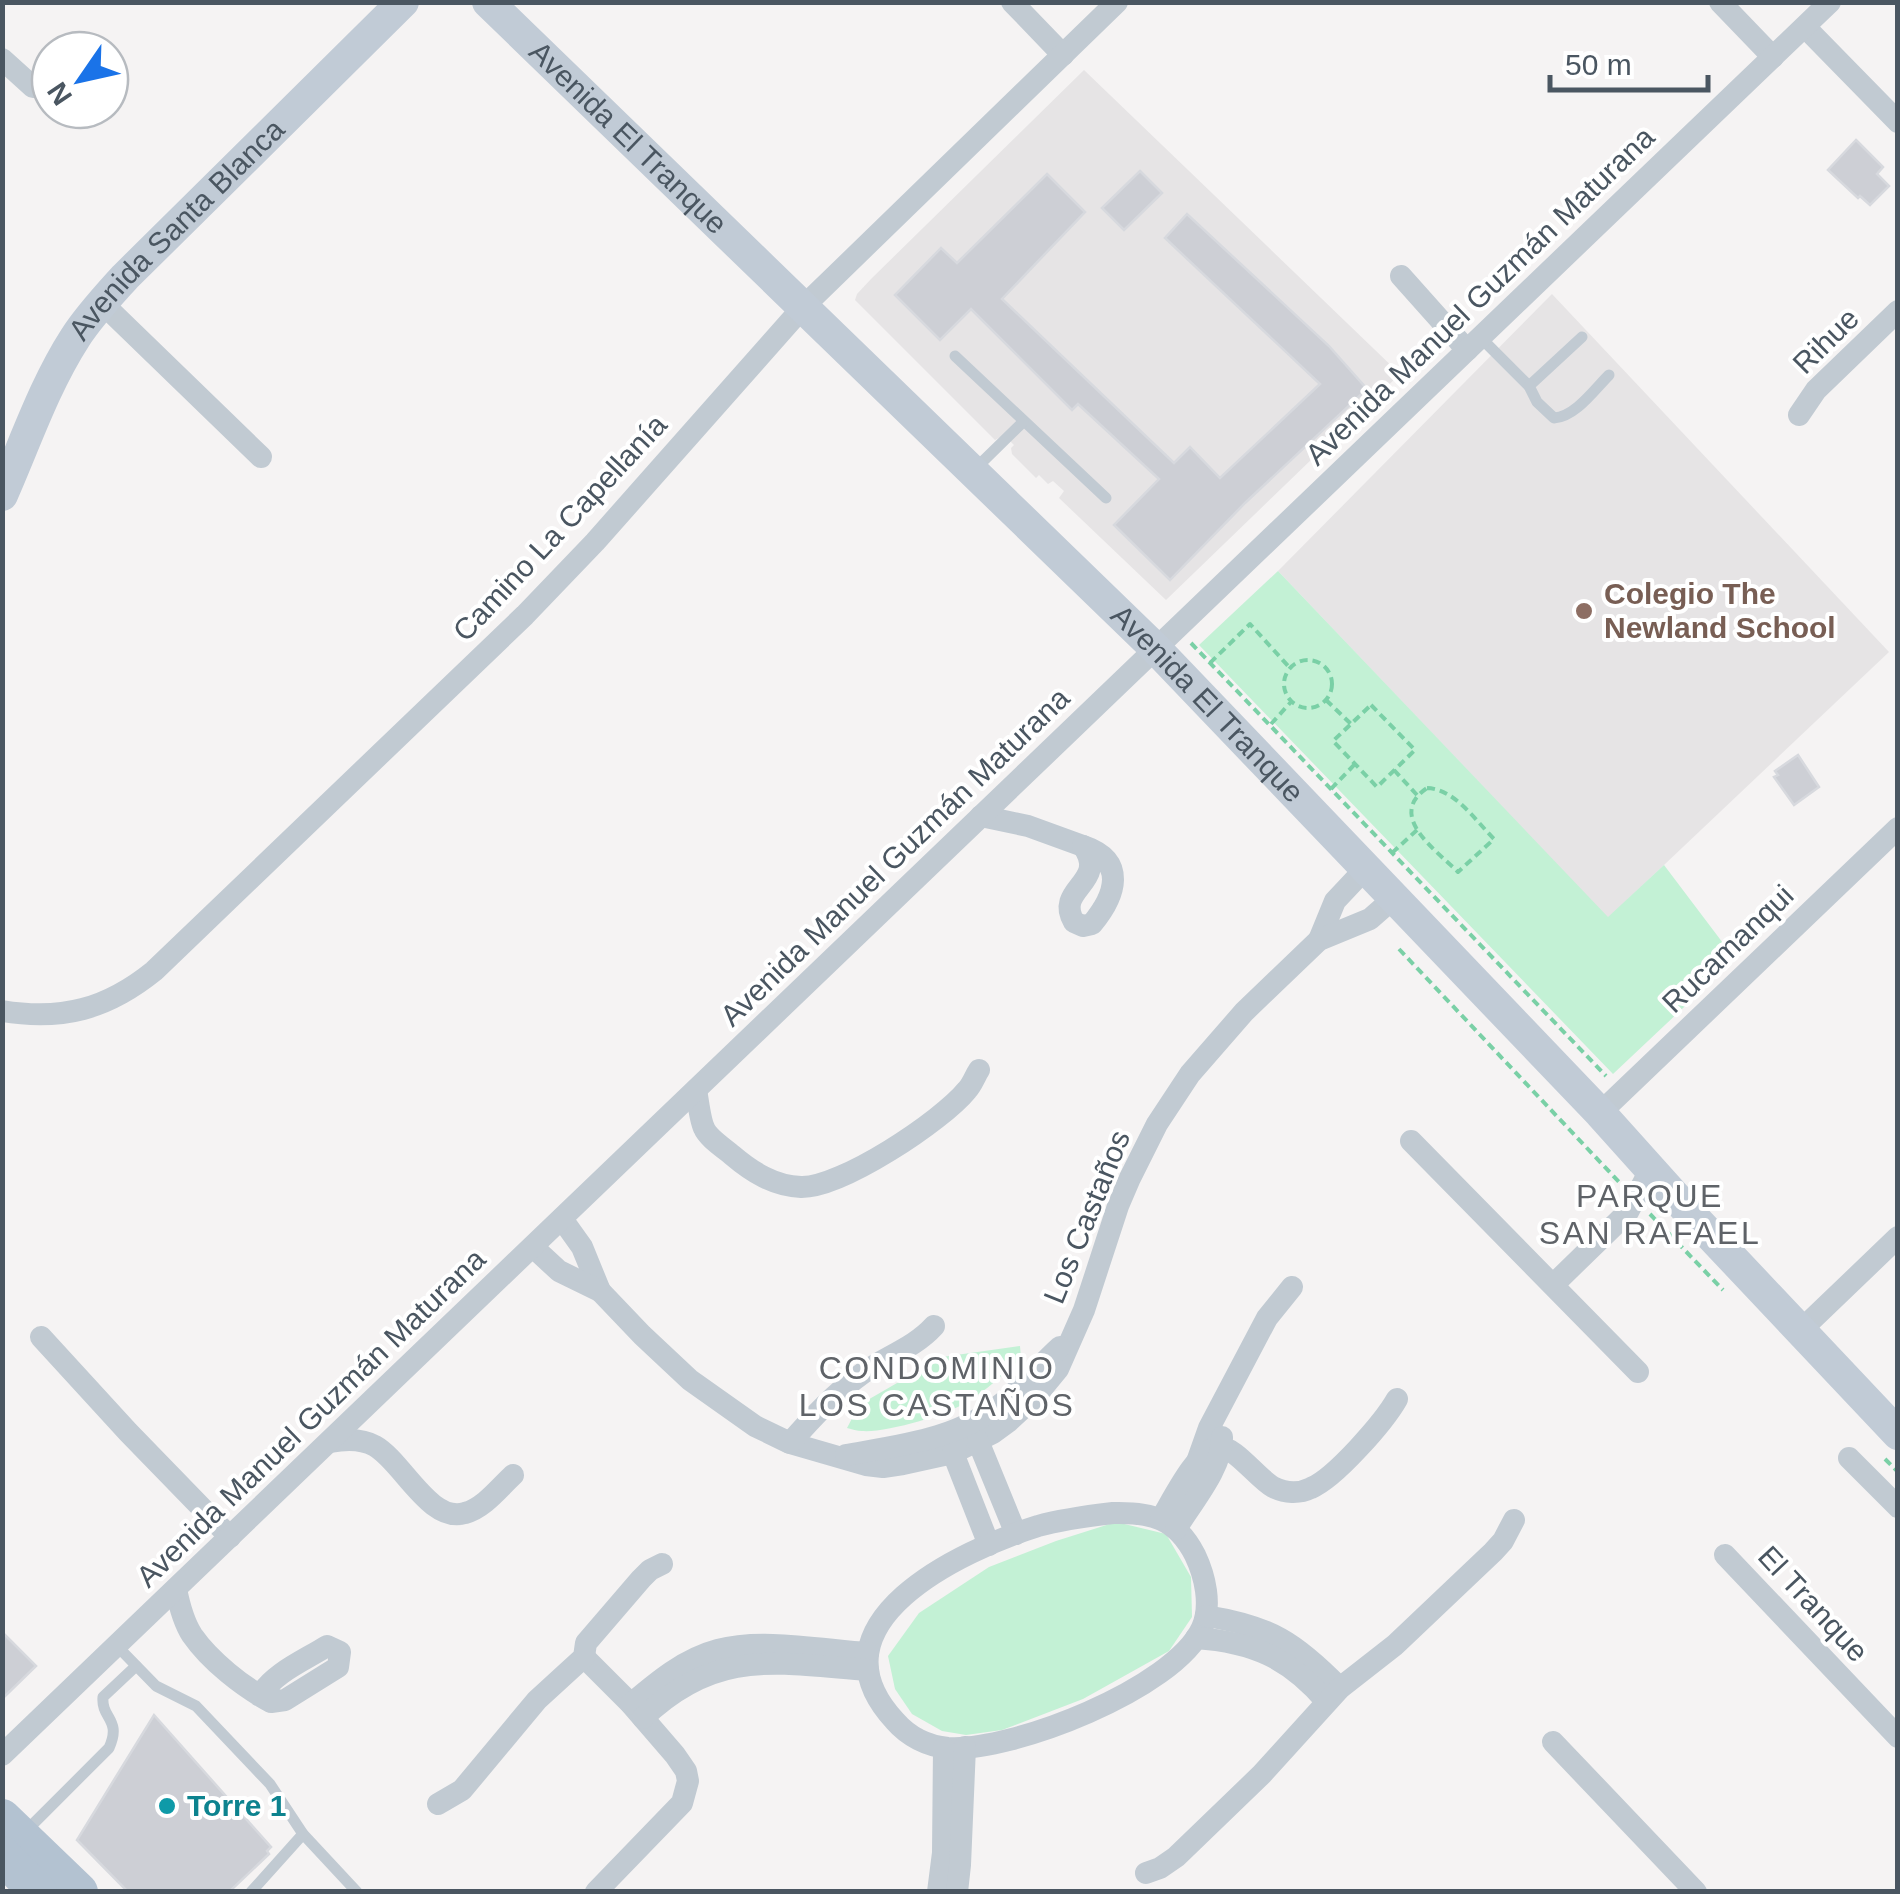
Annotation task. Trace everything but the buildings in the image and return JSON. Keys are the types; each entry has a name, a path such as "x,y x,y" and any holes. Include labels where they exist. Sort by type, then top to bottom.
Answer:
{"main road":[{"name":"Avenida Santa Blanca","path":"2,495 55,373 72,341 102,303 403,2"},
{"name":"Avenida El Tranque","path":"488,2 1379,860 1394,898 1898,1434"},
{"path":"9,1836 38,1892"},
{"path":"9,1836 80,1892"}],"street":[{"path":"1012,2 1062,55"},
{"name":"Camino La Capellanía","path":"2,1011 38,1016 84,1010 113,999 154,971 537,602 803,307 1117,2"},
{"path":"1720,2 1773,57"},
{"name":"Avenida Manuel Guzmán Maturana","path":"2,1756 1830,2"},
{"path":"1805,27 1898,122"},
{"path":"2,58 30,85"},
{"path":"1402,276 1474,344"},
{"path":"102,303 260,458"},
{"name":"Rihue","path":"1799,415 1816,390 1898,311"},
{"path":"1010,789 1028,826"},
{"path":"982,816 1028,826 1083,846"},
{"name":"Rucamanqui","path":"1600,1113 1898,828"},
{"name":"Los Castaños","path":"836,1456 969,1434 1070,1337 1084,1310 1130,1178 1165,1111 1216,1042 1319,940 1335,901 1379,860"},
{"name":"Los Castaños","path":"1319,940 1370,918 1394,898"},
{"path":"663,1122 704,1130 750,1170 774,1182 800,1187 820,1185 888,1151 934,1120 967,1090 978,1070"},
{"path":"696,1090 704,1130"},
{"path":"1411,1141 1638,1372"},
{"path":"1554,1284 1628,1212 1650,1170"},
{"path":"1628,1212 1678,1199"},
{"name":"Los Castaños","path":"562,1219 582,1247 600,1291"},
{"path":"1800,1331 1898,1238"},
{"name":"Los Castaños","path":"533,1247 559,1271 600,1291 690,1380 755,1426 790,1443 851,1462 883,1466 953,1453"},
{"path":"1204,1467 1204,1438 1267,1318 1292,1288"},
{"path":"790,1443 840,1391 874,1366 913,1345 934,1326"},
{"path":"41,1337 230,1537"},
{"path":"378,1396 375,1420 382,1451"},
{"path":"1168,1524 1211,1449 1222,1447 1235,1454 1274,1487 1290,1492 1308,1490 1380,1426 1397,1399"},
{"path":"1221,1409 1222,1447"},
{"path":"988,1545 953,1453 969,1434 1016,1534"},
{"path":"330,1442 366,1442 382,1451 440,1511 451,1513 462,1514 482,1503 513,1474"},
{"path":"1849,1458 1898,1507"},
{"path":"1204,1467 1253,1472"},
{"path":"1140,1512 1168,1524 1184,1538 1198,1562 1206,1595 1206,1616 1196,1638 1168,1666 1122,1696 1092,1711 1020,1736 954,1747 915,1738 895,1721 874,1691 868,1662 870,1639 878,1624 896,1601 948,1566 988,1545 1064,1520 1140,1512"},
{"path":"1146,1874 1176,1856 1262,1774 1333,1694 1394,1645 1479,1566 1503,1541 1514,1520"},
{"name":"El Tranque","path":"1725,1555 1898,1737"},
{"path":"596,1892 677,1809 687,1790 686,1771 681,1762 584,1657 589,1639 645,1574 662,1564"},
{"path":"176,1589 192,1635 226,1671 260,1696"},
{"path":"1206,1616 1244,1624 1304,1652 1333,1694"},
{"path":"142,1622 169,1624 192,1635"},
{"path":"1196,1638 1240,1643 1268,1654 1333,1694"},
{"path":"637,1711 652,1686 688,1662 727,1648 758,1645 868,1662"},
{"path":"438,1804 462,1790 537,1700 584,1657"},
{"path":"1553,1742 1696,1892"},
{"path":"938,1892 954,1747"},
{"path":"954,1747 960,1865 957,1892"}],"lane":[{"path":"1529,386 1582,337"},
{"path":"1474,344 1529,386 1554,418 1572,412 1608,376"},
{"path":"955,356 1106,498"},
{"path":"973,471 1022,422"},
{"path":"117,1646 156,1686 196,1706 270,1784 303,1834 358,1892"},
{"path":"9,1836 109,1748 114,1724 102,1704 103,1697 136,1666"},
{"path":"251,1892 303,1834"}],"path":[{"path":"1210,663 1250,624 1290,668"},
{"path":"1304,660 1320,664 1330,676 1326,700 1306,708 1292,702 1286,696 1284,682 1290,668 1304,660"},
{"path":"1326,700 1351,724"},
{"path":"1270,725 1292,702"},
{"path":"1371,704 1415,750 1377,786 1333,742 1351,724 1371,704"},
{"path":"1331,789 1355,764"},
{"path":"1394,770 1417,795"},
{"path":"1427,788 1441,789 1494,839 1458,872 1417,830 1410,817 1410,807 1417,795 1427,788"},
{"path":"1379,860 1417,830"}],"shaded area":[{"path":"1084,70 1400,374 1166,600 1059,498 1064,491 1053,481 1048,484 1039,475 1036,478 1012,454 1014,445 1004,435 995,440 855,300 871,279"},
{"name":"Colegio The Newland School","path":"1552,294 1889,652 1608,918 1278,571"}],"green space":[{"path":"1278,571 1608,917 1664,865 1735,959 1613,1074 1199,645"},
{"path":"1020,1346 1021,1358 958,1407 886,1429 847,1428 859,1405 942,1357"},
{"path":"1116,1522 1166,1534 1191,1577 1192,1617 1169,1651 1083,1699 1002,1730 966,1735 942,1731 912,1714 895,1689 888,1656 919,1613 989,1567"}],"place":[{"name":"Colegio The Newland School","path":"1584,611"},
{"name":"Torre 1","path":"167,1806"}],"district":[{"name":"PARQUE SAN RAFAEL","path":"1650,1214"},
{"name":"CONDOMINIO LOS CASTAÑOS","path":"937,1386"}]}
